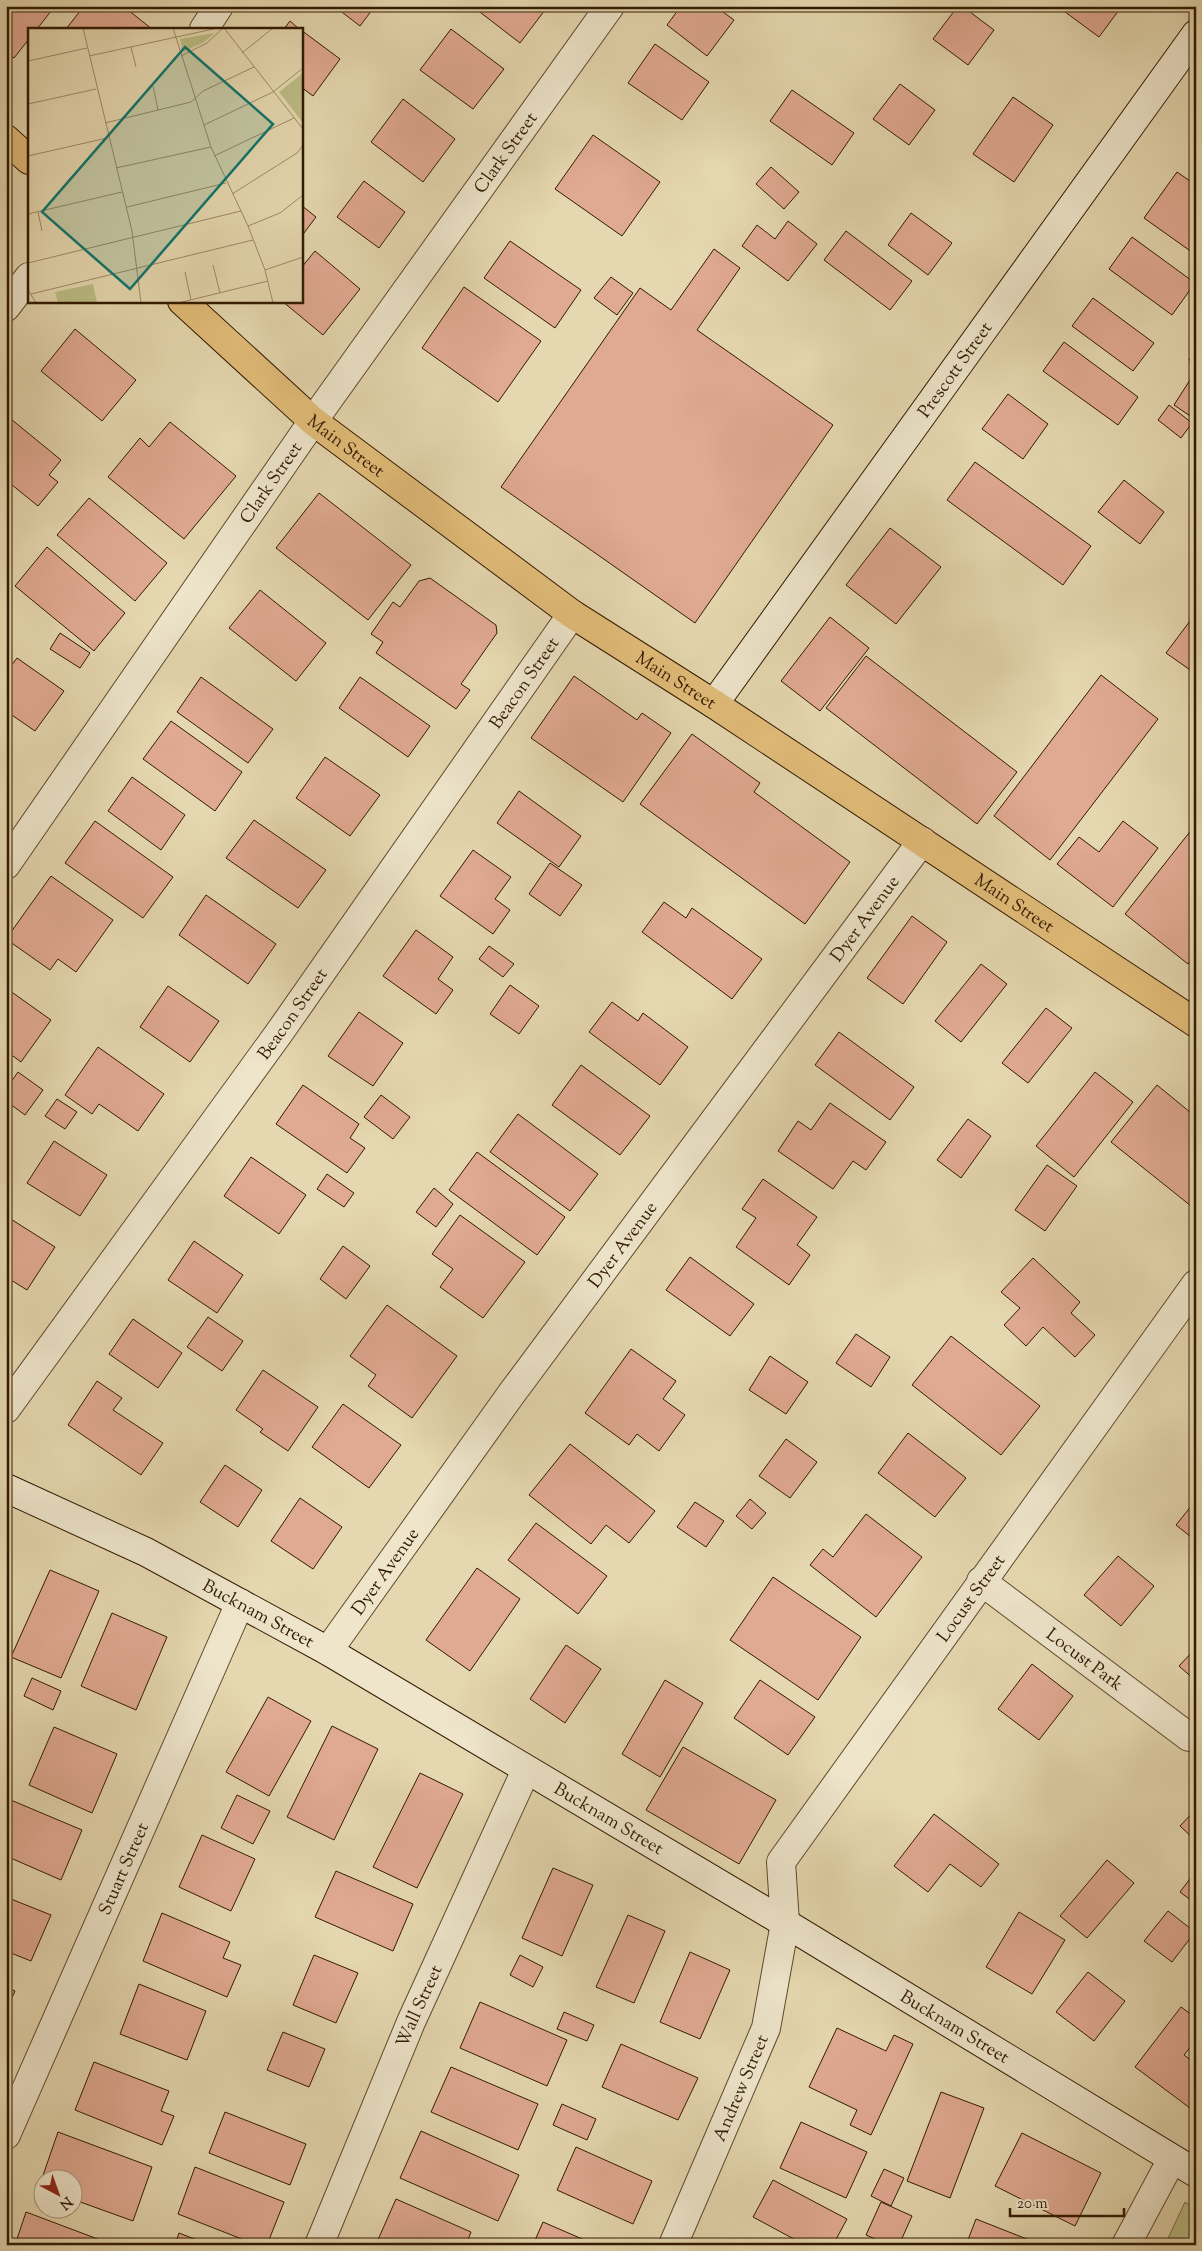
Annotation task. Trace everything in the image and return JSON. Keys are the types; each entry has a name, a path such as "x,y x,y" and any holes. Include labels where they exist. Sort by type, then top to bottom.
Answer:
{"main road":[{"path":"6,139 28,159"},
{"name":"Main Street","path":"183,302 313,421 572,614 714,704 1195,1020"}],"street":[{"path":"205,28 219,6"},
{"name":"Clark Street","path":"6,866 313,421 610,6"},
{"name":"Prescott Street","path":"714,704 1196,34"},
{"path":"6,307 28,278"},
{"name":"Beacon Street","path":"6,1410 279,1033 572,614"},
{"name":"Dyer Avenue","path":"328,1651 512,1393 922,841"},
{"name":"Locust Street","path":"785,1923 781,1862 1196,1284"},
{"name":"Bucknam Street","path":"6,1488 146,1552 328,1651 785,1923 1196,2174"},
{"name":"Locust Park","path":"982,1581 1189,1737"},
{"name":"Stuart Street","path":"6,2135 240,1603"},
{"name":"Wall Street","path":"319,2245 411,2022 526,1770"},
{"name":"Andrew Street","path":"673,2245 766,2028 785,1923"},
{"path":"1126,2245 1172,2159"}],"green space":[{"path":"1185,2202 1196,2209 1196,2245 1165,2245"}],"building":[{"path":"6,6 55,6 38,28 28,28 28,40 14,58 6,52"},
{"path":"84,6 123,6 151,28 67,28"},
{"path":"334,6 375,6 360,26"},
{"path":"472,6 548,6 520,43"},
{"path":"681,6 715,6 734,20 707,56 667,25"},
{"path":"958,6 962,6 994,30 968,65 933,39"},
{"path":"1057,6 1122,6 1099,37"},
{"path":"290,21 298,28 285,28"},
{"path":"451,29 504,69 473,109 420,70"},
{"path":"302,31 340,59 313,96 302,88"},
{"path":"655,44 709,82 682,120 628,83"},
{"path":"900,84 935,110 909,145 873,119"},
{"path":"792,90 854,133 832,165 770,121"},
{"path":"1013,97 1053,125 1014,182 973,154"},
{"path":"403,99 455,139 423,182 371,142"},
{"path":"593,135 660,182 622,236 555,189"},
{"path":"1196,141 1196,151 1191,147"},
{"path":"771,167 799,192 784,209 756,184"},
{"path":"1177,172 1196,185 1196,255 1144,218"},
{"path":"364,181 405,212 379,248 337,217"},
{"path":"302,206 316,217 302,236"},
{"path":"911,213 952,243 928,275 888,245"},
{"path":"788,221 817,244 788,281 742,246 757,225 775,239"},
{"path":"846,231 912,281 890,310 824,260"},
{"path":"1132,237 1195,283 1172,315 1109,269"},
{"path":"510,241 581,290 555,328 484,278"},
{"path":"714,249 740,268 697,330 833,425 695,623 501,487 640,288 671,310"},
{"path":"315,251 360,289 323,335 283,302 302,302 302,267"},
{"path":"611,277 633,293 617,315 594,298"},
{"path":"464,287 541,341 498,402 422,348"},
{"path":"1093,298 1154,343 1133,371 1072,326"},
{"path":"75,329 136,380 102,421 41,371"},
{"path":"1064,342 1138,397 1118,425 1043,371"},
{"path":"1196,350 1196,365 1189,360"},
{"path":"1190,380 1196,384 1196,420 1174,405"},
{"path":"1008,394 1048,424 1023,459 982,429"},
{"path":"1169,405 1192,423 1181,438 1158,420"},
{"path":"6,415 61,460 49,475 58,482 38,506 6,480"},
{"path":"170,422 236,476 184,539 108,477 140,438 149,447"},
{"path":"975,462 1091,546 1063,585 947,500"},
{"path":"1124,480 1164,512 1140,544 1098,512"},
{"path":"319,493 411,565 368,620 276,548"},
{"path":"89,498 167,563 135,601 57,535"},
{"path":"6,527 11,532 6,538"},
{"path":"890,528 941,567 896,624 846,585"},
{"path":"47,547 125,613 94,651 15,586"},
{"path":"430,578 496,625 497,633 461,684 470,690 456,709 376,653 383,642 371,634 393,602 400,607 419,581"},
{"path":"260,590 326,643 296,681 229,628"},
{"path":"1196,613 1196,674 1166,653"},
{"path":"830,617 869,648 820,711 781,681"},
{"path":"60,633 90,653 80,668 50,649"},
{"path":"866,656 1017,772 977,824 826,708"},
{"path":"17,658 64,691 35,731 6,711 6,669 8,670"},
{"path":"1101,675 1158,719 1050,860 994,816"},
{"path":"574,676 637,720 642,713 671,733 623,802 531,738"},
{"path":"201,677 273,729 248,763 177,712"},
{"path":"360,677 430,726 408,757 339,708"},
{"path":"171,721 242,772 215,811 143,759"},
{"path":"692,734 760,783 754,792 850,862 805,924 640,804"},
{"path":"325,757 380,795 350,836 296,798"},
{"path":"132,777 185,815 161,850 108,811"},
{"path":"519,791 581,836 559,867 497,823"},
{"path":"254,820 326,870 298,908 226,858"},
{"path":"95,821 173,877 143,918 65,863"},
{"path":"1123,821 1158,848 1113,907 1057,864 1079,837 1099,852"},
{"path":"1196,824 1196,954 1188,964 1125,914"},
{"path":"473,850 511,877 495,899 510,910 493,934 440,896"},
{"path":"550,863 582,885 560,916 529,894"},
{"path":"51,876 113,920 76,972 58,959 50,970 6,939"},
{"path":"206,895 276,944 248,984 179,935"},
{"path":"664,902 686,918 692,908 762,959 732,999 642,932"},
{"path":"912,916 947,942 903,1004 867,978"},
{"path":"416,930 453,957 438,979 453,990 436,1014 383,976"},
{"path":"489,946 514,964 503,977 479,959"},
{"path":"981,964 1007,984 961,1042 935,1021"},
{"path":"510,985 539,1006 519,1034 490,1014"},
{"path":"168,986 219,1021 190,1062 140,1027"},
{"path":"6,988 51,1020 21,1062 6,1051"},
{"path":"612,1002 638,1021 643,1013 688,1047 660,1085 589,1032"},
{"path":"1046,1008 1072,1028 1028,1083 1002,1063"},
{"path":"359,1012 403,1043 373,1086 328,1056"},
{"path":"839,1032 914,1087 890,1120 815,1065"},
{"path":"98,1047 164,1094 138,1131 99,1104 92,1114 65,1095"},
{"path":"581,1065 650,1116 620,1155 552,1105"},
{"path":"18,1072 43,1090 25,1115 6,1101 6,1089"},
{"path":"1095,1072 1133,1102 1074,1177 1036,1146"},
{"path":"303,1085 359,1124 350,1138 365,1148 347,1173 276,1124"},
{"path":"1157,1085 1196,1117 1196,1210 1111,1142"},
{"path":"381,1095 410,1117 393,1139 364,1117"},
{"path":"57,1099 77,1112 65,1129 45,1116"},
{"path":"830,1103 886,1142 866,1170 853,1161 833,1189 778,1151 798,1121 811,1130"},
{"path":"518,1114 598,1174 570,1211 490,1152"},
{"path":"968,1119 991,1136 961,1178 937,1160"},
{"path":"54,1141 107,1175 80,1216 27,1183"},
{"path":"477,1152 565,1217 537,1255 449,1190"},
{"path":"251,1157 306,1195 279,1234 224,1196"},
{"path":"1047,1165 1077,1186 1045,1231 1015,1210"},
{"path":"327,1174 354,1193 344,1207 317,1189"},
{"path":"763,1179 817,1217 797,1245 810,1255 789,1285 736,1247 756,1218 742,1209"},
{"path":"434,1188 453,1204 436,1227 416,1212"},
{"path":"460,1215 525,1262 483,1318 440,1287 453,1269 432,1254"},
{"path":"6,1216 55,1247 27,1290 6,1277"},
{"path":"194,1241 243,1275 217,1313 168,1280"},
{"path":"343,1246 370,1266 346,1299 320,1279"},
{"path":"690,1257 754,1304 730,1336 666,1290"},
{"path":"1033,1258 1080,1302 1071,1313 1095,1335 1075,1357 1043,1327 1026,1346 1004,1325 1020,1308 1001,1292"},
{"path":"387,1305 457,1356 412,1418 368,1386 376,1375 350,1356"},
{"path":"208,1317 243,1341 222,1371 187,1347"},
{"path":"133,1319 182,1353 158,1388 109,1354"},
{"path":"856,1334 890,1357 871,1387 836,1363"},
{"path":"951,1336 1040,1406 1001,1455 912,1385"},
{"path":"631,1349 676,1381 663,1399 685,1415 659,1451 637,1434 629,1445 585,1413"},
{"path":"770,1356 808,1382 786,1414 749,1390"},
{"path":"263,1370 318,1407 288,1451 260,1432 263,1429 236,1410"},
{"path":"97,1381 122,1398 113,1410 163,1443 141,1475 68,1425"},
{"path":"343,1404 401,1445 369,1488 312,1447"},
{"path":"908,1433 966,1478 935,1517 878,1473"},
{"path":"786,1439 817,1462 790,1498 759,1476"},
{"path":"570,1444 655,1511 629,1543 606,1525 591,1544 529,1495"},
{"path":"225,1465 262,1490 238,1527 200,1502"},
{"path":"300,1498 342,1527 313,1569 271,1541"},
{"path":"750,1499 766,1513 752,1529 736,1516"},
{"path":"1196,1500 1196,1541 1176,1525"},
{"path":"695,1502 724,1521 706,1547 677,1527"},
{"path":"866,1514 922,1557 876,1617 810,1565 823,1549 833,1557"},
{"path":"536,1523 607,1576 578,1614 508,1560"},
{"path":"1118,1556 1154,1586 1121,1626 1084,1595"},
{"path":"477,1568 520,1599 470,1671 426,1640"},
{"path":"50,1570 99,1591 61,1678 11,1657"},
{"path":"773,1577 861,1637 818,1700 730,1640"},
{"path":"112,1613 167,1637 136,1710 81,1686"},
{"path":"566,1645 601,1669 565,1723 530,1699"},
{"path":"1196,1648 1196,1681 1179,1666"},
{"path":"1032,1664 1073,1696 1039,1740 998,1709"},
{"path":"32,1678 61,1691 53,1710 24,1696"},
{"path":"665,1680 703,1703 660,1777 622,1754"},
{"path":"760,1680 815,1717 788,1755 734,1718"},
{"path":"268,1697 311,1721 269,1796 226,1772"},
{"path":"332,1726 378,1749 334,1840 287,1817"},
{"path":"54,1727 117,1754 92,1813 29,1785"},
{"path":"683,1747 776,1800 739,1864 646,1810"},
{"path":"420,1773 463,1794 417,1888 373,1867"},
{"path":"237,1795 270,1811 253,1844 221,1828"},
{"path":"6,1798 82,1830 61,1880 6,1856"},
{"path":"1196,1809 1196,1841 1180,1826"},
{"path":"934,1814 999,1864 981,1887 950,1864 928,1892 894,1866"},
{"path":"202,1835 255,1859 231,1911 179,1887"},
{"path":"1107,1860 1134,1883 1087,1938 1060,1916"},
{"path":"553,1868 593,1885 562,1956 522,1938"},
{"path":"336,1871 413,1904 393,1951 315,1917"},
{"path":"1196,1871 1196,1904 1180,1892"},
{"path":"6,1897 51,1915 31,1961 6,1951"},
{"path":"1168,1911 1195,1932 1172,1962 1144,1941"},
{"path":"1019,1912 1065,1940 1032,1994 986,1967"},
{"path":"162,1913 230,1942 223,1958 241,1965 227,1997 143,1961"},
{"path":"628,1915 665,1931 634,2003 596,1987"},
{"path":"690,1952 730,1970 700,2039 660,2022"},
{"path":"314,1955 358,1973 336,2023 293,2005"},
{"path":"520,1955 543,1967 533,1987 510,1975"},
{"path":"1088,1972 1125,2001 1094,2041 1056,2012"},
{"path":"139,1984 206,2011 187,2060 120,2034"},
{"path":"6,1987 15,1991 6,2011"},
{"path":"480,2002 567,2040 547,2086 460,2048"},
{"path":"1181,2007 1196,2018 1196,2040 1184,2055 1196,2064 1196,2100 1190,2108 1135,2067"},
{"path":"564,2012 594,2025 587,2041 557,2029"},
{"path":"837,2028 886,2051 894,2035 913,2044 871,2135 850,2125 857,2110 809,2087"},
{"path":"283,2032 325,2049 309,2087 267,2070"},
{"path":"621,2044 698,2078 678,2120 602,2087"},
{"path":"94,2062 169,2091 161,2111 174,2116 162,2145 75,2110"},
{"path":"451,2067 538,2104 518,2150 431,2112"},
{"path":"941,2092 984,2108 950,2198 907,2181"},
{"path":"562,2104 596,2119 587,2140 553,2125"},
{"path":"225,2112 306,2144 290,2185 209,2153"},
{"path":"801,2122 867,2152 846,2198 780,2168"},
{"path":"421,2131 519,2175 498,2221 400,2178"},
{"path":"58,2132 152,2167 133,2221 82,2203 82,2168 45,2168"},
{"path":"1022,2133 1101,2173 1075,2226 995,2186"},
{"path":"576,2147 652,2181 633,2224 557,2190"},
{"path":"195,2167 284,2202 267,2245 257,2245 178,2214"},
{"path":"884,2169 904,2178 891,2206 871,2196"},
{"path":"773,2180 847,2219 833,2245 805,2245 753,2217"},
{"path":"396,2199 471,2232 466,2245 382,2245 377,2242"},
{"path":"881,2202 912,2216 899,2245 889,2245 866,2235"},
{"path":"26,2212 32,2214 32,2218 42,2218 103,2241 102,2245 15,2245"},
{"path":"976,2219 1042,2245 966,2245"},
{"path":"543,2222 596,2245 533,2245"},
{"path":"179,2233 210,2245 175,2245"}]}
